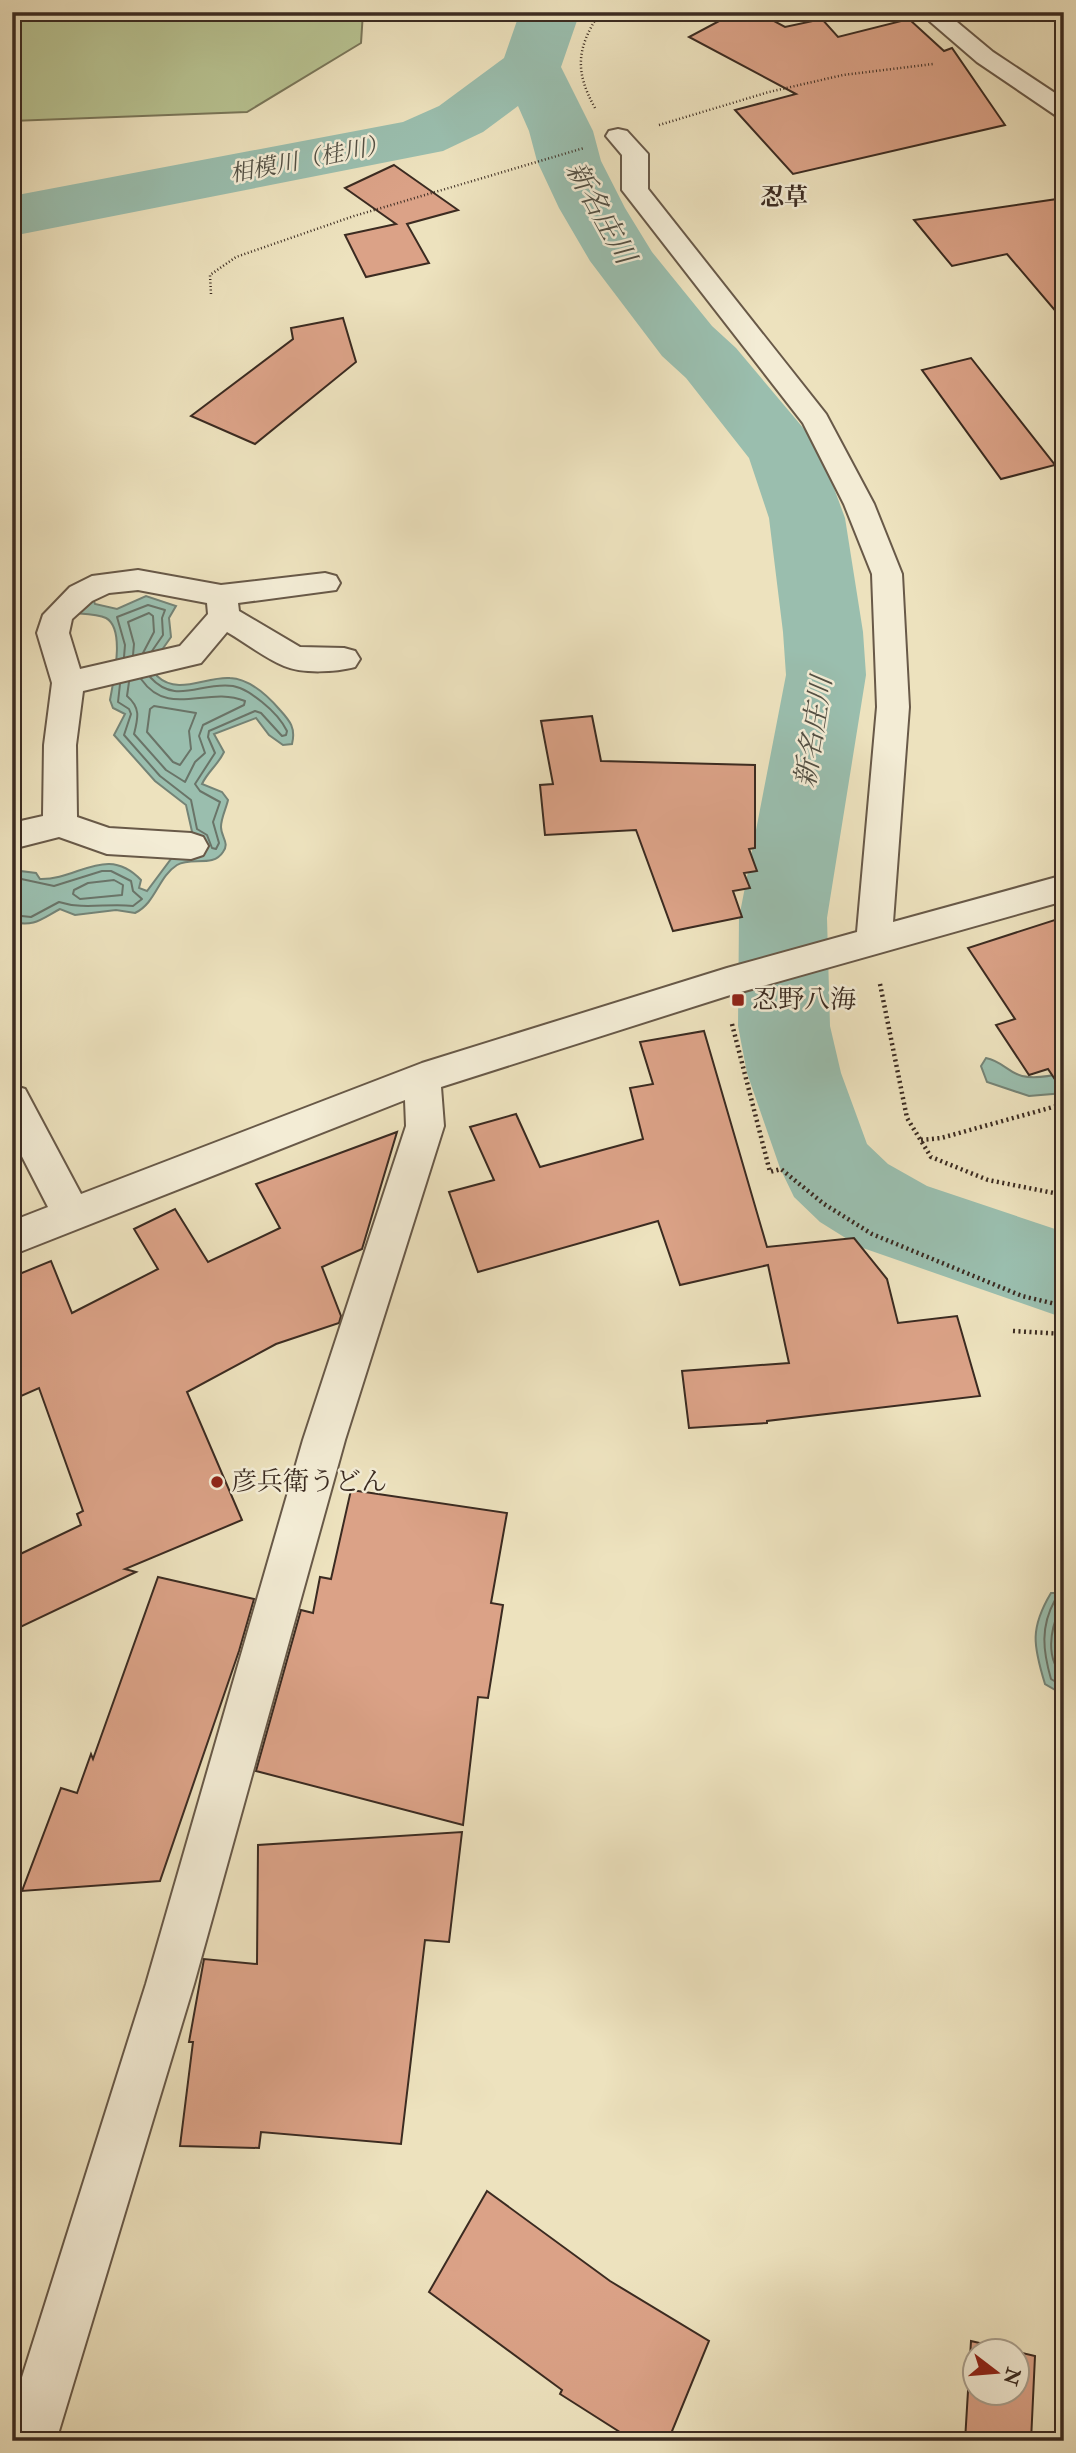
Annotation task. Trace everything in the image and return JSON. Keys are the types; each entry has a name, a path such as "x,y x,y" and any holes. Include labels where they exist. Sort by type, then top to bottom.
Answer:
{"street":[{"path":"930,12 985,57 1064,110"},
{"path":"613,139 635,154 635,190 816,420 859,504 887,574 893,707 868,941"},
{"path":"60,824 60,745 68,683 53,633 58,615 81,594 103,583 138,579 223,605 293,658 344,659"},
{"path":"68,683 190,655 223,605 325,583"},
{"path":"12,836 60,824 107,841 191,846"},
{"path":"12,1238 422,1078 727,982 1064,888"},
{"path":"29,2441 170,1984 324,1440 425,1126 422,1078"},
{"path":"12,1100 72,1215"}],"path":[{"path":"600,12 585,34 578,66 587,95 613,139"},
{"path":"211,294 210,275 236,257 354,216 416,200 469,180 769,92 843,75 985,57"},
{"path":"868,941 907,1118 931,1157 988,1180 1064,1195"},
{"path":"731,1020 770,1172 781,1169 824,1203 872,1234 1022,1296 1064,1306"},
{"path":"921,1140 954,1135 1064,1104"},
{"path":"1013,1331 1064,1335"}],"shaded area":[{"path":"12,12 363,12 361,43 247,112 12,121"}],"water":[{"path":"91,593 95,604 117,609 146,596 176,606 169,618 171,637 159,654 157,676 165,682 183,685 221,678 245,681 270,699 284,714 293,729 292,744 283,745 269,735 256,718 214,734 224,752 202,784 222,792 228,800 221,827 225,849 214,860 189,861 177,865 165,876 153,897 142,909 135,913 116,910 75,915 60,909 32,923 12,922 12,870 36,873 40,879 67,875 92,866 116,865 141,880 139,888 147,891 174,855 193,836 186,805 155,781 114,735 125,714 113,708 110,700 117,656 112,624 106,618 72,613"},
{"path":"986,1058 1022,1076 1038,1077 1064,1073 1064,1093 1029,1096 987,1082 981,1066"},
{"path":"1051,1593 1064,1593 1064,1695 1045,1684 1036,1647 1040,1616"}],"building":[{"path":"736,12 757,12 785,27 822,19 838,37 909,19 944,51 952,48 1005,125 793,174 735,110 796,94 689,37"},
{"path":"394,165 458,210 407,224 429,263 366,277 345,235 396,224 345,188"},
{"path":"1064,198 1064,321 1007,254 952,266 914,220"},
{"path":"343,318 356,362 255,444 191,416 293,339 291,328"},
{"path":"971,358 1055,465 1001,479 922,370"},
{"path":"592,716 601,761 755,765 755,848 749,849 757,871 744,873 750,888 733,891 742,917 673,931 636,830 545,835 540,785 553,784 541,721"},
{"path":"1064,917 1064,1093 1048,1069 1029,1075 996,1025 1015,1019 968,948"},
{"path":"704,1031 767,1247 854,1238 887,1279 898,1323 957,1316 980,1396 767,1423 689,1428 682,1371 789,1363 768,1265 680,1285 658,1221 478,1272 449,1192 494,1180 470,1127 516,1114 540,1167 643,1139 630,1088 653,1084 640,1042"},
{"path":"397,1132 362,1249 322,1267 341,1316 339,1323 276,1344 187,1392 242,1520 125,1569 136,1572 12,1631 12,1558 81,1525 77,1514 83,1511 39,1388 12,1400 12,1277 51,1261 72,1313 158,1269 134,1229 175,1209 208,1262 280,1228 256,1184"},
{"path":"351,1490 507,1513 491,1603 503,1605 488,1698 478,1697 463,1825 256,1771 301,1610 313,1613 320,1577 331,1579"},
{"path":"158,1577 254,1599 239,1651 160,1881 22,1891 61,1788 77,1793 91,1754 93,1759"},
{"path":"462,1832 449,1942 425,1940 401,2144 261,2132 259,2148 180,2146 193,2042 189,2042 204,1959 257,1964 258,1845"},
{"path":"487,2191 610,2281 709,2341 668,2441 634,2441 560,2394 562,2390 429,2292"},
{"path":"1030,2355 1035,2356 1031,2441 965,2441 967,2408 1030,2408"}],"waterway":[{"name":"相模川（桂川）","path":"531,67 550,12"},
{"name":"相模川（桂川）","path":"12,216 421,138 461,119 531,67"},
{"name":"新名庄川","path":"531,67 561,131 569,161 592,208 624,261 687,341 711,363 784,453 807,518 823,632 826,675 783,918 784,1026 794,1073 828,1168 854,1193 895,1217 1064,1275"}],"place":[{"name":"忍野八海","path":"738,1000"},
{"name":"彦兵衛うどん","path":"217,1482"}],"district":[{"name":"忍草","path":"784,197"}]}
